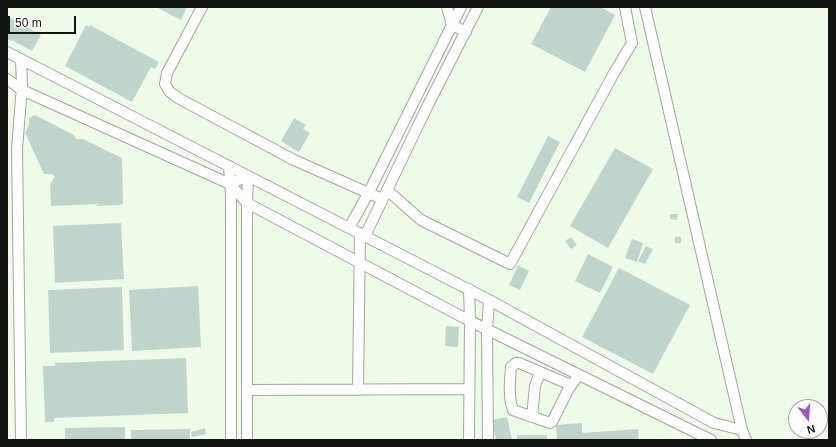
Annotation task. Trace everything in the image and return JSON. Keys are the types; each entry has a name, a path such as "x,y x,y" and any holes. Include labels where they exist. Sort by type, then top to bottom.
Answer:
{"street":[{"path":"202,7 167,73 165,84 169,91 178,98 294,160 369,192 384,195 421,220 510,264 632,43 625,7"},
{"path":"447,7 452,25 466,32"},
{"path":"349,228 369,192 461,7"},
{"path":"358,390 360,263 362,235 384,195 478,7"},
{"path":"645,7 742,430 746,440"},
{"path":"7,52 469,289 714,423 742,430"},
{"path":"20,440 17,149 22,90 21,60"},
{"path":"7,78 22,90 230,184 247,204 487,330 711,440"},
{"path":"415,100 428,105"},
{"path":"229,166 231,440"},
{"path":"230,184 248,176"},
{"path":"247,440 248,176"},
{"path":"469,289 469,440"},
{"path":"488,440 487,330 489,300"},
{"path":"571,385 516,363 511,367 510,400 513,410 550,423 552,422 571,385 579,375"},
{"path":"532,417 535,386 540,372"},
{"path":"247,390 469,389"}],"building":[{"path":"156,7 187,7 181,20"},
{"path":"551,7 600,7 615,15 585,72 531,44"},
{"path":"7,16 41,35 32,51 12,40 7,39"},
{"path":"86,25 89,27 90,25 159,62 155,69 151,67 132,102 65,66"},
{"path":"35,115 74,135 76,139 83,139 122,158 123,204 95,206 99,204 51,206 50,185 55,176 51,174 44,174 25,133 29,124 29,118"},
{"path":"294,118 306,125 303,129 310,133 299,152 281,141"},
{"path":"548,136 560,142 529,203 517,197"},
{"path":"615,148 653,169 608,248 570,226"},
{"path":"670,214 678,214 677,220 670,219"},
{"path":"121,223 124,279 55,283 53,226"},
{"path":"571,237 577,245 571,249 565,241"},
{"path":"675,237 681,237 681,243 675,243"},
{"path":"632,239 643,243 637,262 625,258"},
{"path":"646,246 653,249 645,264 638,261"},
{"path":"588,254 613,267 600,293 575,281"},
{"path":"518,265 529,271 520,290 509,285"},
{"path":"619,268 690,305 653,374 582,337"},
{"path":"198,286 201,347 132,351 129,290"},
{"path":"122,287 124,350 50,353 48,290"},
{"path":"446,326 459,327 458,347 445,346"},
{"path":"186,358 188,413 54,418 54,422 45,422 43,366 55,366 55,363"},
{"path":"507,417 512,439 496,440 492,420"},
{"path":"582,423 582,433 638,429 639,440 557,440 556,425"},
{"path":"125,427 125,440 65,440 65,428"},
{"path":"205,428 206,434 192,437 191,432"},
{"path":"190,429 190,440 131,440 131,430"},
{"path":"517,435 547,435 547,440 517,440"}]}
